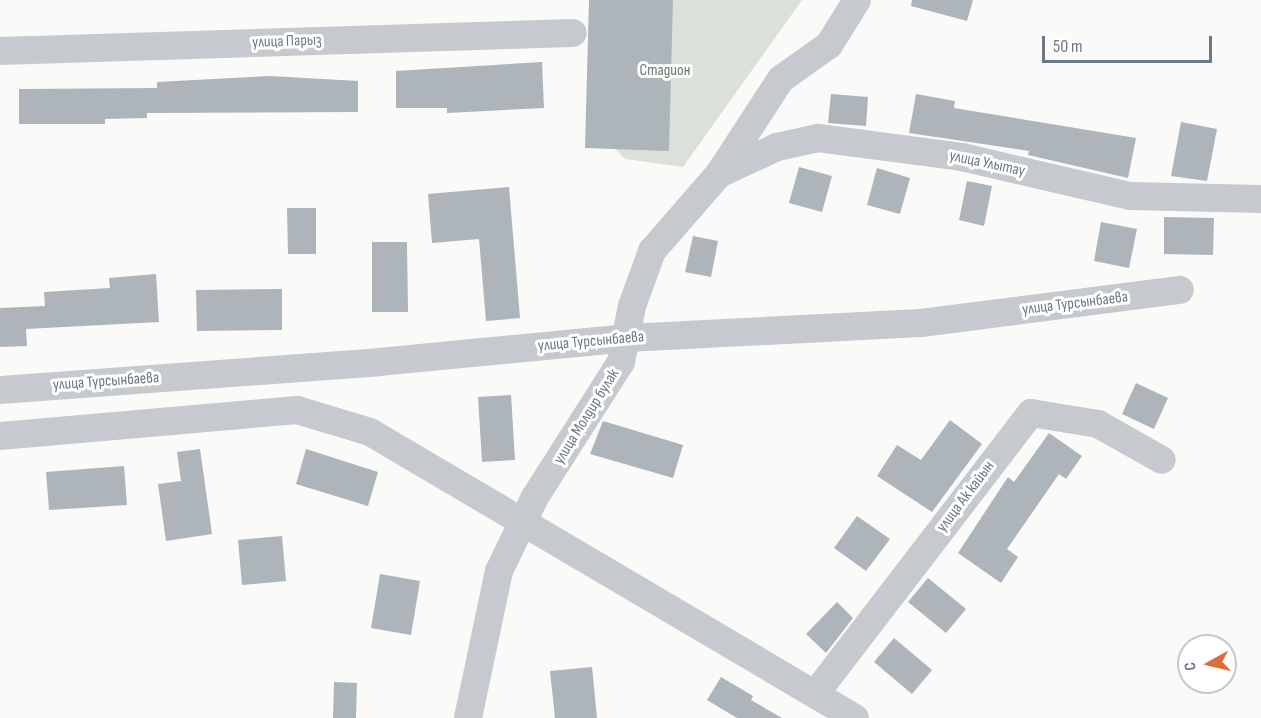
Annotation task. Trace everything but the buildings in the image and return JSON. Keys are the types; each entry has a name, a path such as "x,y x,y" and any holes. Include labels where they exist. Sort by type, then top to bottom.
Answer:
{"street":[{"name":"улица Молдир булак","path":"468,718 499,571 522,522 598,404 621,362 652,251 719,174 781,79 829,45 857,0"},
{"name":"улица Парыз","path":"0,51 573,33"},
{"name":"улица Улытау","path":"719,174 777,147 818,138 962,157 1130,196 1261,199"},
{"name":"улица Турсынбаева","path":"0,390 380,362 626,339 921,323 1180,290"},
{"path":"0,436 297,410 370,432 855,718"},
{"name":"улица Ак кайын","path":"816,693 1031,413 1098,424 1162,460"}],"green space":[{"name":"Стадион","path":"595,0 802,0 683,167 625,159 594,127"}]}
